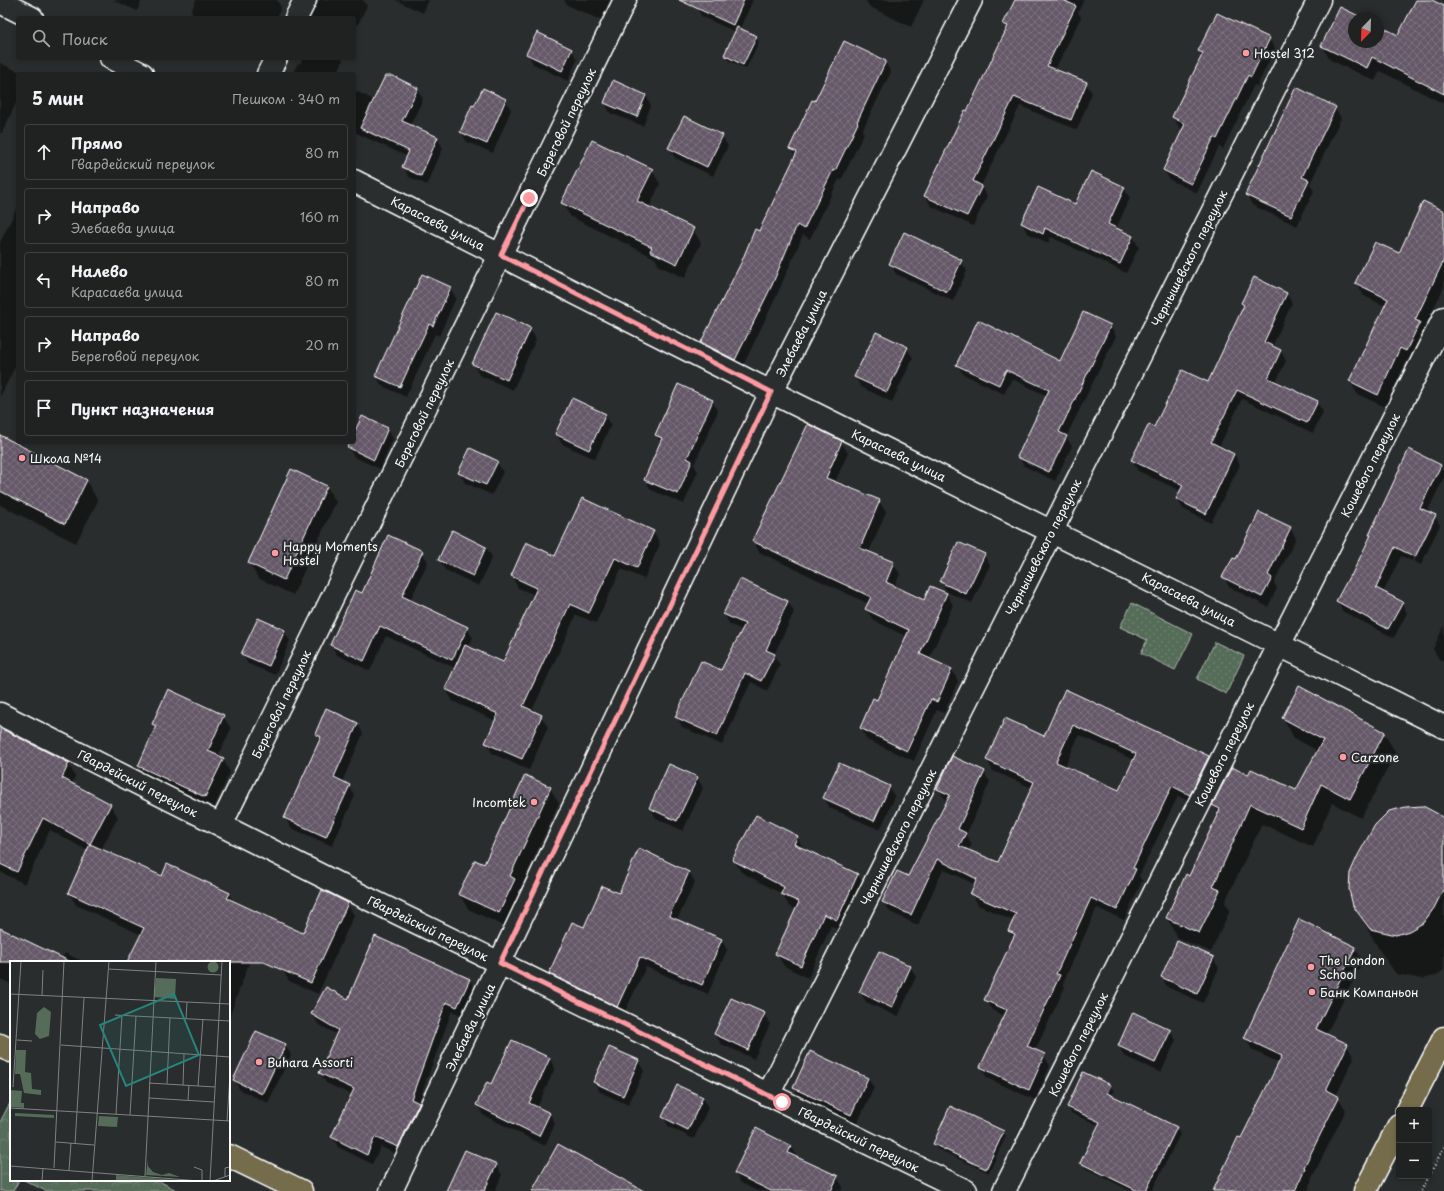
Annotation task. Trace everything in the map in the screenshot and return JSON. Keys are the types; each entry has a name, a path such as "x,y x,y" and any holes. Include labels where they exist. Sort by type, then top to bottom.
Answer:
{"main road":[{"path":"1409,1107 1444,1038"},
{"path":"0,1045 10,1050"},
{"path":"1365,1191 1396,1132"},
{"path":"230,1156 301,1191"}],"street":[{"path":"297,16 305,0"},
{"name":"Береговой переулок","path":"221,825 625,0"},
{"name":"Элебаева улица","path":"391,1191 771,392 971,0"},
{"name":"Чернышевского переулок","path":"768,1095 1319,0"},
{"path":"0,2 28,16"},
{"path":"115,60 138,72"},
{"path":"269,72 275,60"},
{"name":"Карасаева улица","path":"356,182 771,392 1052,530 1444,727"},
{"name":"Кошевого переулок","path":"1004,1191 1444,318"},
{"name":"Гвардейский переулок","path":"0,714 500,963 966,1191"}],"path":[{"path":"1432,1170 1444,1147"},
{"path":"1421,1191 1427,1179"}],"green space":[{"path":"1132,603 1193,634 1175,670 1141,653 1147,640 1120,627"},
{"path":"1215,642 1244,656 1226,694 1197,679"},
{"path":"10,1103 10,1181 18,1181 13,1191 0,1191 0,1122"},
{"path":"26,1181 159,1181 178,1191 46,1191"}],"building":[{"path":"679,0 744,0 733,25"},
{"path":"1015,0 1063,0 1076,6 1047,66 1087,82 1071,120 1014,97 973,181 982,186 967,216 924,196 965,110 967,111 1008,26 1003,24"},
{"path":"1416,0 1432,0 1444,6 1444,94 1372,57 1367,68 1321,46 1340,7 1350,12 1348,12 1348,48 1384,48 1384,28 1398,35"},
{"path":"1217,13 1270,38 1251,77 1248,75 1217,139 1214,137 1191,184 1163,170 1185,124 1172,117 1203,53 1198,51"},
{"path":"737,27 757,36 743,65 724,55"},
{"path":"537,32 572,49 562,71 526,54"},
{"path":"844,41 886,61 835,171 833,170 804,229 797,225 772,285 735,360 701,342 741,263 755,229 759,231 797,152 789,149 812,100 815,101"},
{"path":"385,76 393,76 418,88 402,121 438,137 421,176 402,167 409,151 360,128"},
{"path":"613,80 646,95 637,117 604,103"},
{"path":"1296,87 1336,107 1302,177 1309,180 1291,216 1245,195"},
{"path":"483,88 506,99 487,144 460,132 472,105 474,106"},
{"path":"684,116 723,135 707,167 668,148"},
{"path":"592,140 653,169 637,201 694,228 677,264 650,251 652,247 561,203"},
{"path":"1091,171 1125,187 1108,224 1133,236 1120,264 1045,228 1043,234 1021,223 1038,187 1075,204"},
{"path":"1423,201 1444,211 1444,260 1415,320 1420,322 1406,351 1400,348 1378,395 1349,381 1388,299 1355,283 1375,242 1399,253"},
{"path":"904,232 962,260 947,292 889,264"},
{"path":"422,274 451,287 433,326 429,324 400,387 375,376"},
{"path":"1254,277 1287,293 1264,342 1281,350 1268,378 1318,401 1307,423 1237,390 1211,442 1234,454 1206,514 1176,499 1183,485 1131,460 1149,424 1154,427 1182,370 1208,382 1244,305 1241,303"},
{"path":"496,312 531,328 507,380 472,364"},
{"path":"1083,312 1111,325 1059,432 1067,436 1049,472 1017,457 1049,390 1006,370 999,385 956,365 978,320 1060,361"},
{"path":"876,332 908,347 887,392 854,377"},
{"path":"678,384 713,400 687,458 692,461 678,494 644,480 662,438 655,435"},
{"path":"572,398 606,414 589,450 555,434"},
{"path":"362,416 388,428 374,460 347,447 349,444 356,444 356,429"},
{"path":"808,424 842,441 826,478 880,500 860,548 894,562 886,582 924,600 930,586 947,593 920,654 952,669 937,702 931,699 907,751 860,728 873,698 877,700 909,630 865,609 871,597 752,541"},
{"name":"Школа №14","path":"0,435 87,480 65,524 0,491"},
{"path":"470,448 498,461 486,485 458,473"},
{"path":"1409,449 1441,465 1420,508 1436,515 1415,557 1395,547 1376,588 1403,602 1388,629 1336,601 1350,575 1351,576 1371,535 1369,535"},
{"path":"291,469 327,486 284,580 248,563"},
{"path":"582,498 654,531 637,568 615,558 589,613 570,604 523,706 542,715 522,759 485,743 498,714 445,689 465,645 503,662 537,588 511,576 526,542 555,556"},
{"path":"1259,512 1291,527 1268,575 1272,578 1262,597 1222,577 1233,558 1236,559"},
{"path":"452,530 486,547 473,576 438,560"},
{"path":"388,535 423,551 402,596 468,627 452,660 380,626 364,661 330,645 355,590 362,593"},
{"path":"958,542 985,554 966,594 940,582"},
{"path":"740,579 788,601 766,650 775,654 761,681 745,673 717,736 675,717 701,661 721,670 745,624 723,614"},
{"path":"258,618 285,630 269,666 241,654"},
{"path":"1299,686 1385,732 1350,799 1321,784 1301,828 1250,804 1213,887 1220,890 1199,933 1166,918 1186,874 1189,876 1220,809 1212,805 1232,767 1248,775 1251,769 1296,790 1323,740 1282,718"},
{"path":"168,689 224,715 208,751 224,758 205,797 138,766 156,726 152,724"},
{"path":"1065,689 1209,756 1190,795 1172,786 1133,868 1136,869 1117,910 1091,898 1056,974 1060,975 1027,1046 1045,1054 1029,1090 980,1067 1007,1010 984,1000 1015,934 1008,931 1016,914 970,894 977,879 937,859 911,915 882,902 897,871 908,876 950,795 937,789 952,756 985,771 958,829 966,833 959,846 998,862 1034,782 986,760 1005,718 1044,736","holes":["1073,725 1136,754 1119,790 1056,762"]},
{"path":"326,708 358,723 334,777 350,785 326,837 284,818 321,737 315,734"},
{"path":"0,728 69,763 62,778 111,804 90,844 43,818 17,872 0,864"},
{"path":"839,763 890,786 874,821 823,798"},
{"path":"669,764 698,777 677,821 649,808"},
{"path":"525,775 551,787 510,876 515,879 499,913 458,894 475,860 484,864"},
{"path":"1423,806 1444,819 1444,888 1434,908 1423,923 1409,931 1396,935 1370,929 1353,906 1349,889 1350,873 1358,855 1375,825 1389,811 1406,807"},
{"path":"756,815 798,836 794,844 858,874 837,920 824,914 801,966 775,954 799,902 781,894 784,887 732,860"},
{"path":"90,844 162,876 167,864 230,893 227,898 303,933 322,890 348,903 311,983 264,962 128,961 144,928 68,893"},
{"path":"639,848 689,872 669,916 722,939 702,985 640,957 617,1007 549,973 572,922 584,927 602,886 619,893"},
{"path":"1299,919 1356,947 1316,1029 1348,1044 1326,1090 1339,1097 1304,1167 1305,1168 1295,1191 1213,1191 1238,1137 1241,1138 1282,1056 1244,1038"},
{"path":"0,928 69,961 10,961 0,962"},
{"path":"375,936 470,979 457,1007 446,1002 411,1099 419,1103 398,1147 375,1137 367,1155 331,1137 354,1089 319,1073 338,1030 311,1014 326,987 348,999"},
{"path":"1177,941 1214,957 1197,994 1161,977"},
{"path":"879,951 911,966 892,1008 859,992"},
{"path":"731,998 765,1013 748,1050 714,1034"},
{"path":"1133,1012 1171,1030 1155,1063 1118,1046"},
{"name":"Buhara Assorti","path":"256,1031 286,1044 262,1094 233,1080"},
{"path":"512,1040 550,1058 529,1103 550,1113 539,1136 476,1105 487,1082 491,1084"},
{"path":"609,1047 639,1060 623,1096 593,1082"},
{"path":"810,1051 868,1078 851,1115 793,1088"},
{"path":"1083,1072 1111,1085 1107,1093 1177,1127 1146,1191 1138,1191 1080,1163 1100,1122 1067,1107"},
{"path":"677,1085 703,1097 688,1130 662,1117"},
{"path":"950,1106 1004,1131 986,1169 933,1144"},
{"path":"756,1128 791,1146 788,1153 838,1176 831,1191 771,1191 734,1173"},
{"path":"558,1144 644,1191 532,1191"},
{"path":"465,1150 497,1164 484,1191 446,1191"}],"place":[{"name":"Hostel 312","path":"1246,53"},
{"name":"Школа №14","path":"22,458"},
{"name":"Happy Moments Hostel","path":"275,553"},
{"name":"Carzone","path":"1343,757"},
{"name":"Incomtek","path":"534,802"},
{"name":"The London School","path":"1311,967"},
{"name":"Банк Компаньон","path":"1312,992"},
{"name":"Buhara Assorti","path":"259,1062"}],"route":[{"path":"529,198 501,255 771,392 500,963 782,1102"}]}
